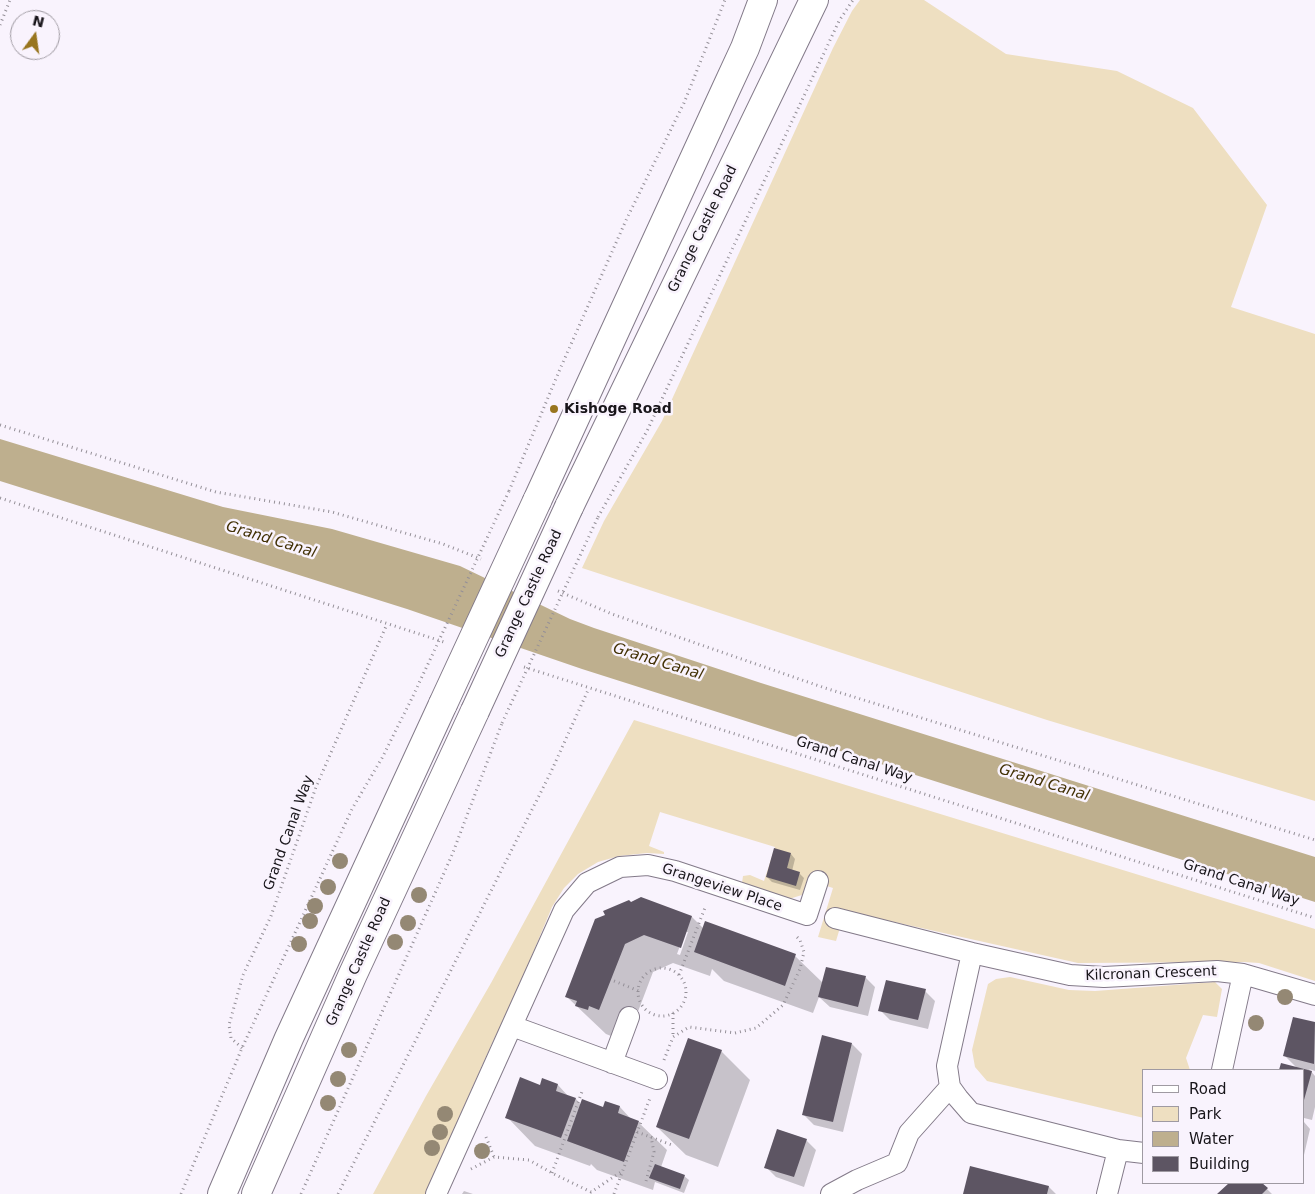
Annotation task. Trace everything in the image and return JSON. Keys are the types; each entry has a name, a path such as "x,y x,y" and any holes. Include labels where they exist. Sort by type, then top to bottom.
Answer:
{"main road":[{"path":"222,1194 289,1038 726,89 763,0"},
{"name":"Grange Castle Road","path":"256,1194 353,974 569,507 814,0"}],"street":[{"name":"Grangeview Place","path":"436,1194 564,910 587,883 620,867 648,865 674,871 807,915 818,882"},
{"name":"Kilcronan Crescent","path":"835,918 972,953 1070,975 1104,977 1217,971 1243,974 1315,995"},
{"path":"972,953 947,1066 950,1087 958,1098 971,1113 1118,1150 1142,1153"},
{"path":"1222,1069 1243,974"},
{"path":"612,1063 629,1017"},
{"path":"512,1026 657,1080"},
{"path":"831,1194 896,1163 908,1133 950,1087"},
{"path":"1107,1194 1118,1150"}],"path":[{"path":"0,25 10,0"},
{"path":"181,1194 242,1048 352,809 382,758 413,696 508,491 627,218 684,103 725,0"},
{"path":"301,1194 452,855 502,723 598,517 647,431 839,21 853,0"},
{"path":"0,425 216,492 332,512 443,544 488,561"},
{"path":"0,498 451,645"},
{"path":"550,587 612,614 825,688 1315,840"},
{"name":"Grand Canal Way","path":"242,1048 232,1038 229,1025 243,976 271,916 316,787 387,624"},
{"name":"Grand Canal Way","path":"516,665 1315,918"},
{"path":"338,1194 550,774 589,688"},
{"path":"679,975 706,905"},
{"path":"673,1037 689,1026 735,1033 756,1028 783,1005 800,969 804,952 800,940 795,935 798,912"},
{"path":"661,968 668,969 679,975 685,984 685,1000 681,1007 672,1013 661,1016 646,1010 641,1004 639,990 641,981 646,974 661,968"},
{"path":"614,981 639,990"},
{"path":"614,1194 673,1037 672,1013"},
{"path":"552,1173 583,1089"},
{"path":"484,1132 494,1157"},
{"path":"637,1132 672,1145"},
{"path":"646,1181 654,1152 651,1137"},
{"path":"465,1166 473,1169 494,1157 529,1160 591,1193 621,1172"}],"green space":[{"path":"860,0 924,0 1006,54 1117,71 1193,108 1267,205 1231,307 1315,334 1315,801 1047,720 582,568 604,521 662,421 833,48 852,11"},
{"path":"634,720 1315,929 1315,981 1259,963 1078,963 845,911 836,941 818,937 833,888 811,881 802,895 789,899 768,894 742,883 743,876 750,875 764,881 775,847 660,812 649,846 664,852 664,854 647,853 619,856 598,862 578,874 564,888 552,907 510,1008 493,1041 425,1194 373,1194 426,1096 491,983"},
{"path":"1010,977 1069,990 1095,991 1215,982 1222,989 1217,1017 1203,1015 1186,1058 1190,1069 1142,1069 1142,1118 987,1081 975,1067 972,1050 988,984 996,979"}],"water":[{"name":"Grand Canal","path":"0,439 223,507 332,529 460,566 570,619 594,628 761,683 1315,857 1315,902 582,669 407,609 0,481"}],"building":[{"path":"774,848 791,853 787,868 800,872 796,886 766,877"},
{"path":"641,897 692,916 681,948 644,935 625,944 599,1010 589,1006 588,1010 575,1006 577,1001 565,997 595,919 605,915 603,911"},
{"path":"705,921 796,954 785,986 694,952"},
{"path":"826,967 866,976 858,1007 818,997"},
{"path":"886,980 926,989 918,1020 878,1011"},
{"path":"1293,1017 1315,1022 1314,1064 1283,1056"},
{"path":"822,1035 852,1043 833,1122 802,1115"},
{"path":"688,1038 722,1050 689,1139 656,1127"},
{"path":"1281,1063 1304,1069 1279,1069"},
{"path":"1305,1069 1312,1071 1305,1096"},
{"path":"520,1077 540,1085 542,1078 558,1084 556,1091 576,1098 561,1138 505,1118"},
{"path":"582,1099 603,1107 605,1101 620,1106 618,1113 639,1121 624,1162 567,1141"},
{"path":"777,1129 807,1139 794,1177 764,1168"},
{"path":"655,1164 685,1175 680,1189 649,1178"},
{"path":"970,1166 1049,1186 1047,1194 963,1194"},
{"path":"1228,1184 1263,1184 1268,1188 1262,1194 1217,1194"}],"place":[{"name":"Kishoge Road","path":"554,409"}]}
